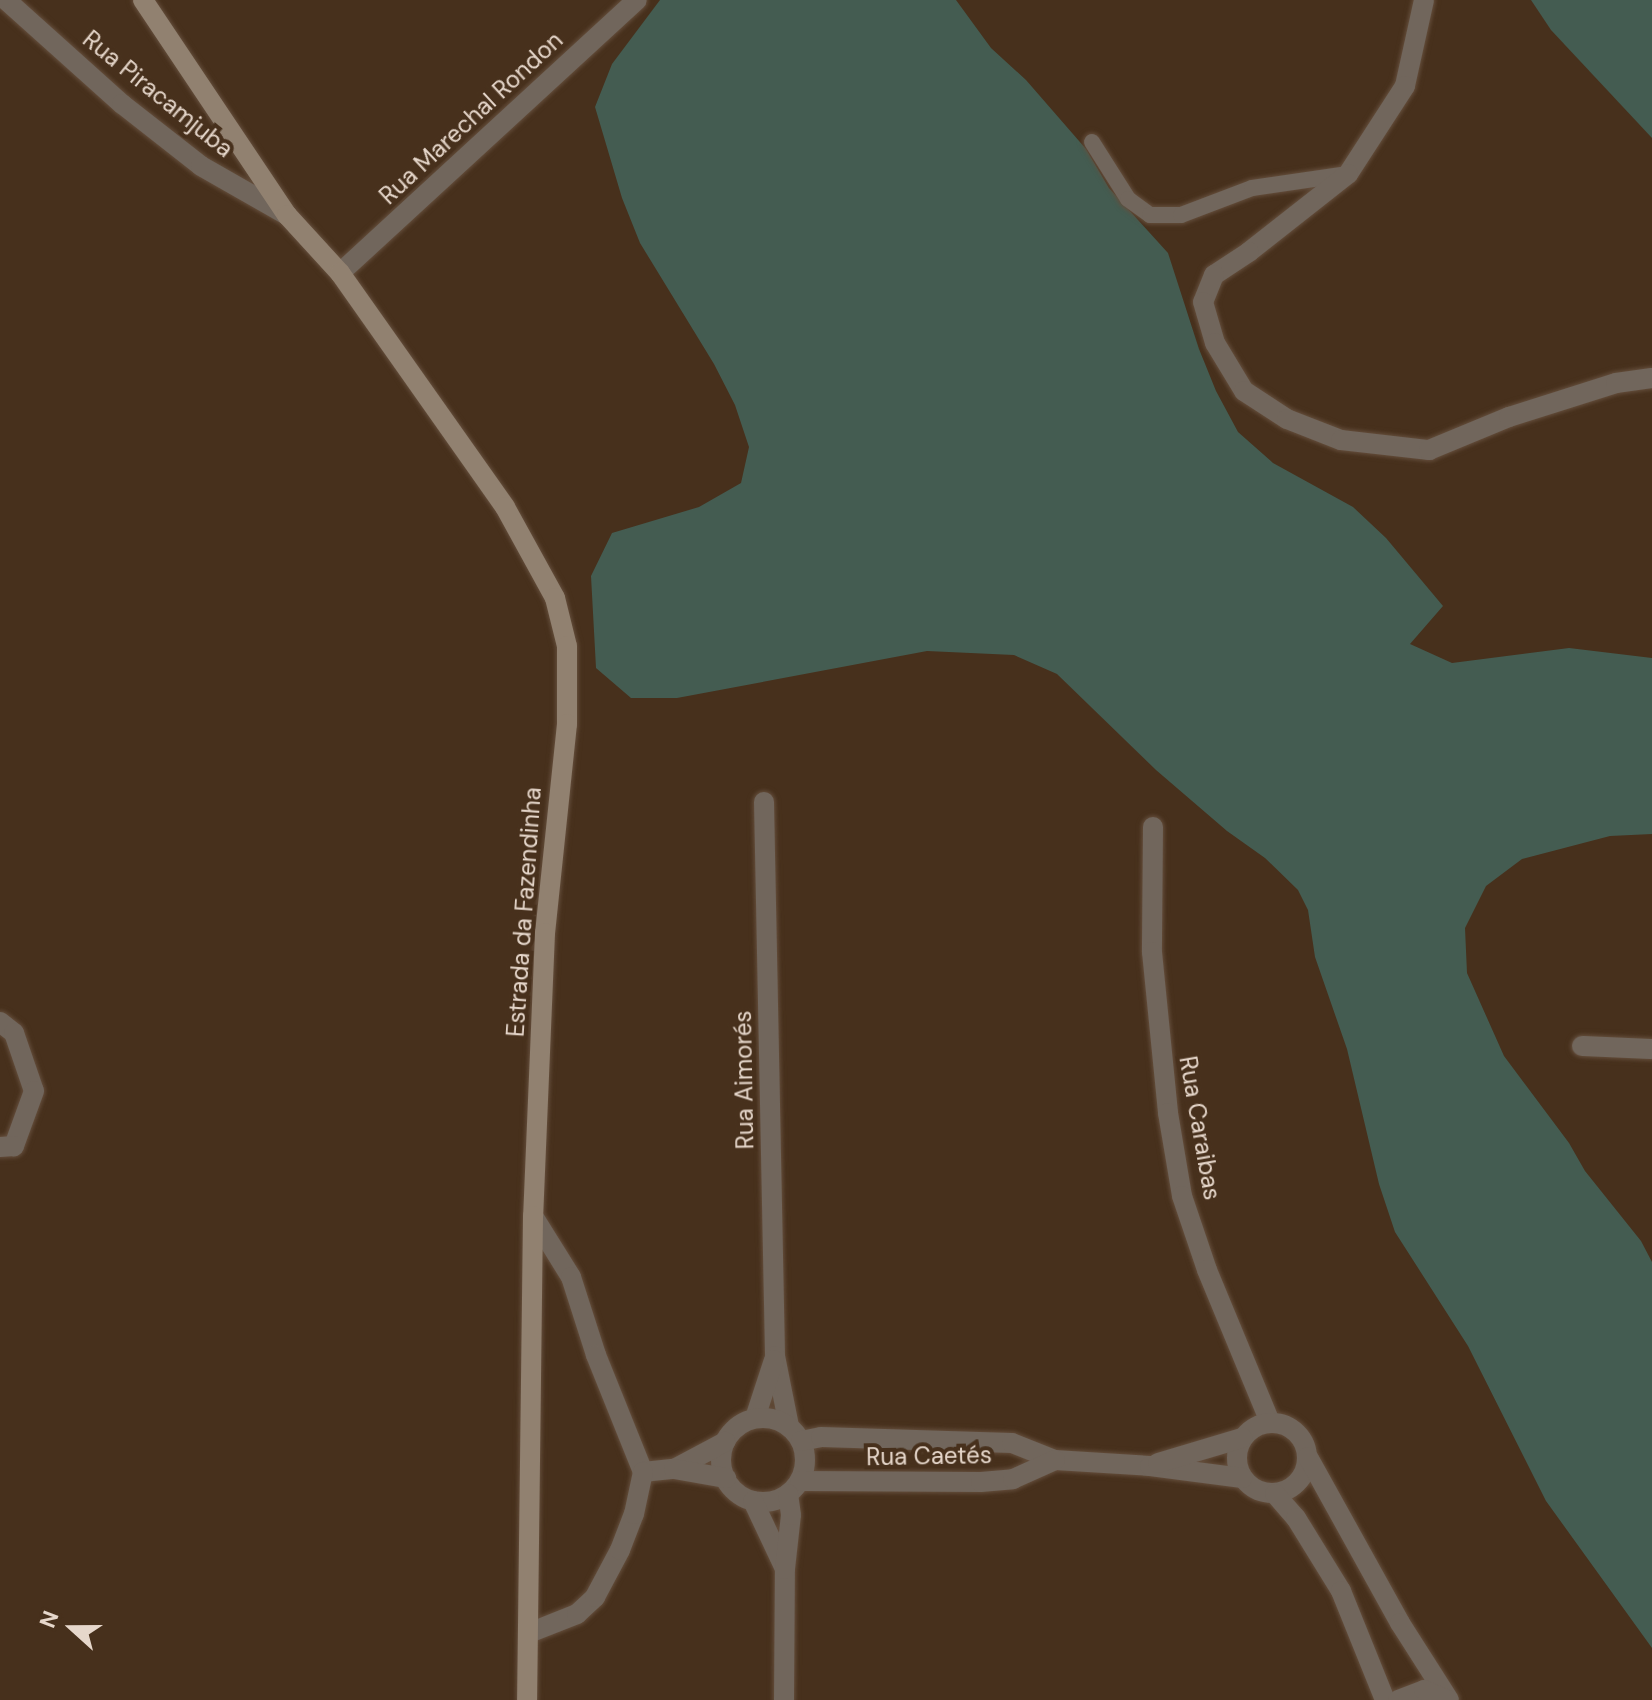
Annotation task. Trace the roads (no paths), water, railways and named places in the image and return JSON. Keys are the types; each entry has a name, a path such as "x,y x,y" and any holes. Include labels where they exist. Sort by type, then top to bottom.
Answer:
{"street":[{"name":"Rua Piracamjuba","path":"6,0 122,104 201,166 287,215"},
{"name":"Estrada da Fazendinha","path":"143,0 287,215 340,273 505,507 555,598 567,646 567,724 545,933 533,1216 527,1700"},
{"name":"Rua Marechal Rondon","path":"340,273 637,0"},
{"path":"1424,0 1405,86 1348,174 1249,252 1214,275 1203,302 1215,343 1244,391 1287,419 1341,440 1429,450 1525,412 1616,383 1652,378"},
{"name":"Rua Aimorés","path":"764,802 775,1356 795,1433"},
{"name":"Rua Caraibas","path":"1153,827 1152,952 1168,1113 1182,1196 1207,1270 1270,1422"},
{"path":"0,1022 14,1033 34,1091 14,1146 0,1147"},
{"path":"1582,1046 1652,1049"},
{"path":"529,1633 577,1614 595,1597 609,1576 625,1538 643,1472 596,1355 571,1277 533,1216"},
{"name":"Rua Aimorés","path":"755,1418 775,1356"},
{"path":"784,1700 785,1569 794,1488 805,1468 795,1433 773,1419 755,1418 732,1431 725,1442 721,1460 726,1478 737,1492 753,1501 771,1501 794,1488"},
{"path":"1308,1457 1304,1475 1292,1488 1275,1494 1262,1492 1242,1478 1237,1465 1242,1438 1254,1426 1270,1422 1285,1424 1297,1431 1308,1457 1400,1623 1448,1700"},
{"name":"Rua Caetés","path":"795,1433 821,1437 1012,1443 1055,1460 1150,1466 1242,1478"},
{"name":"Rua Caetés","path":"1150,1466 1242,1438"},
{"path":"674,1469 725,1442"},
{"name":"Rua Caetés","path":"794,1488 1013,1479 1055,1460"},
{"path":"643,1472 674,1469 726,1478"},
{"path":"1275,1494 1296,1518 1341,1591 1385,1700"},
{"path":"753,1501 785,1569"},
{"path":"1398,1700 1424,1690 1448,1700"}],"lane":[{"path":"1092,142 1128,199 1150,215 1181,215 1252,188 1348,174"}]}
